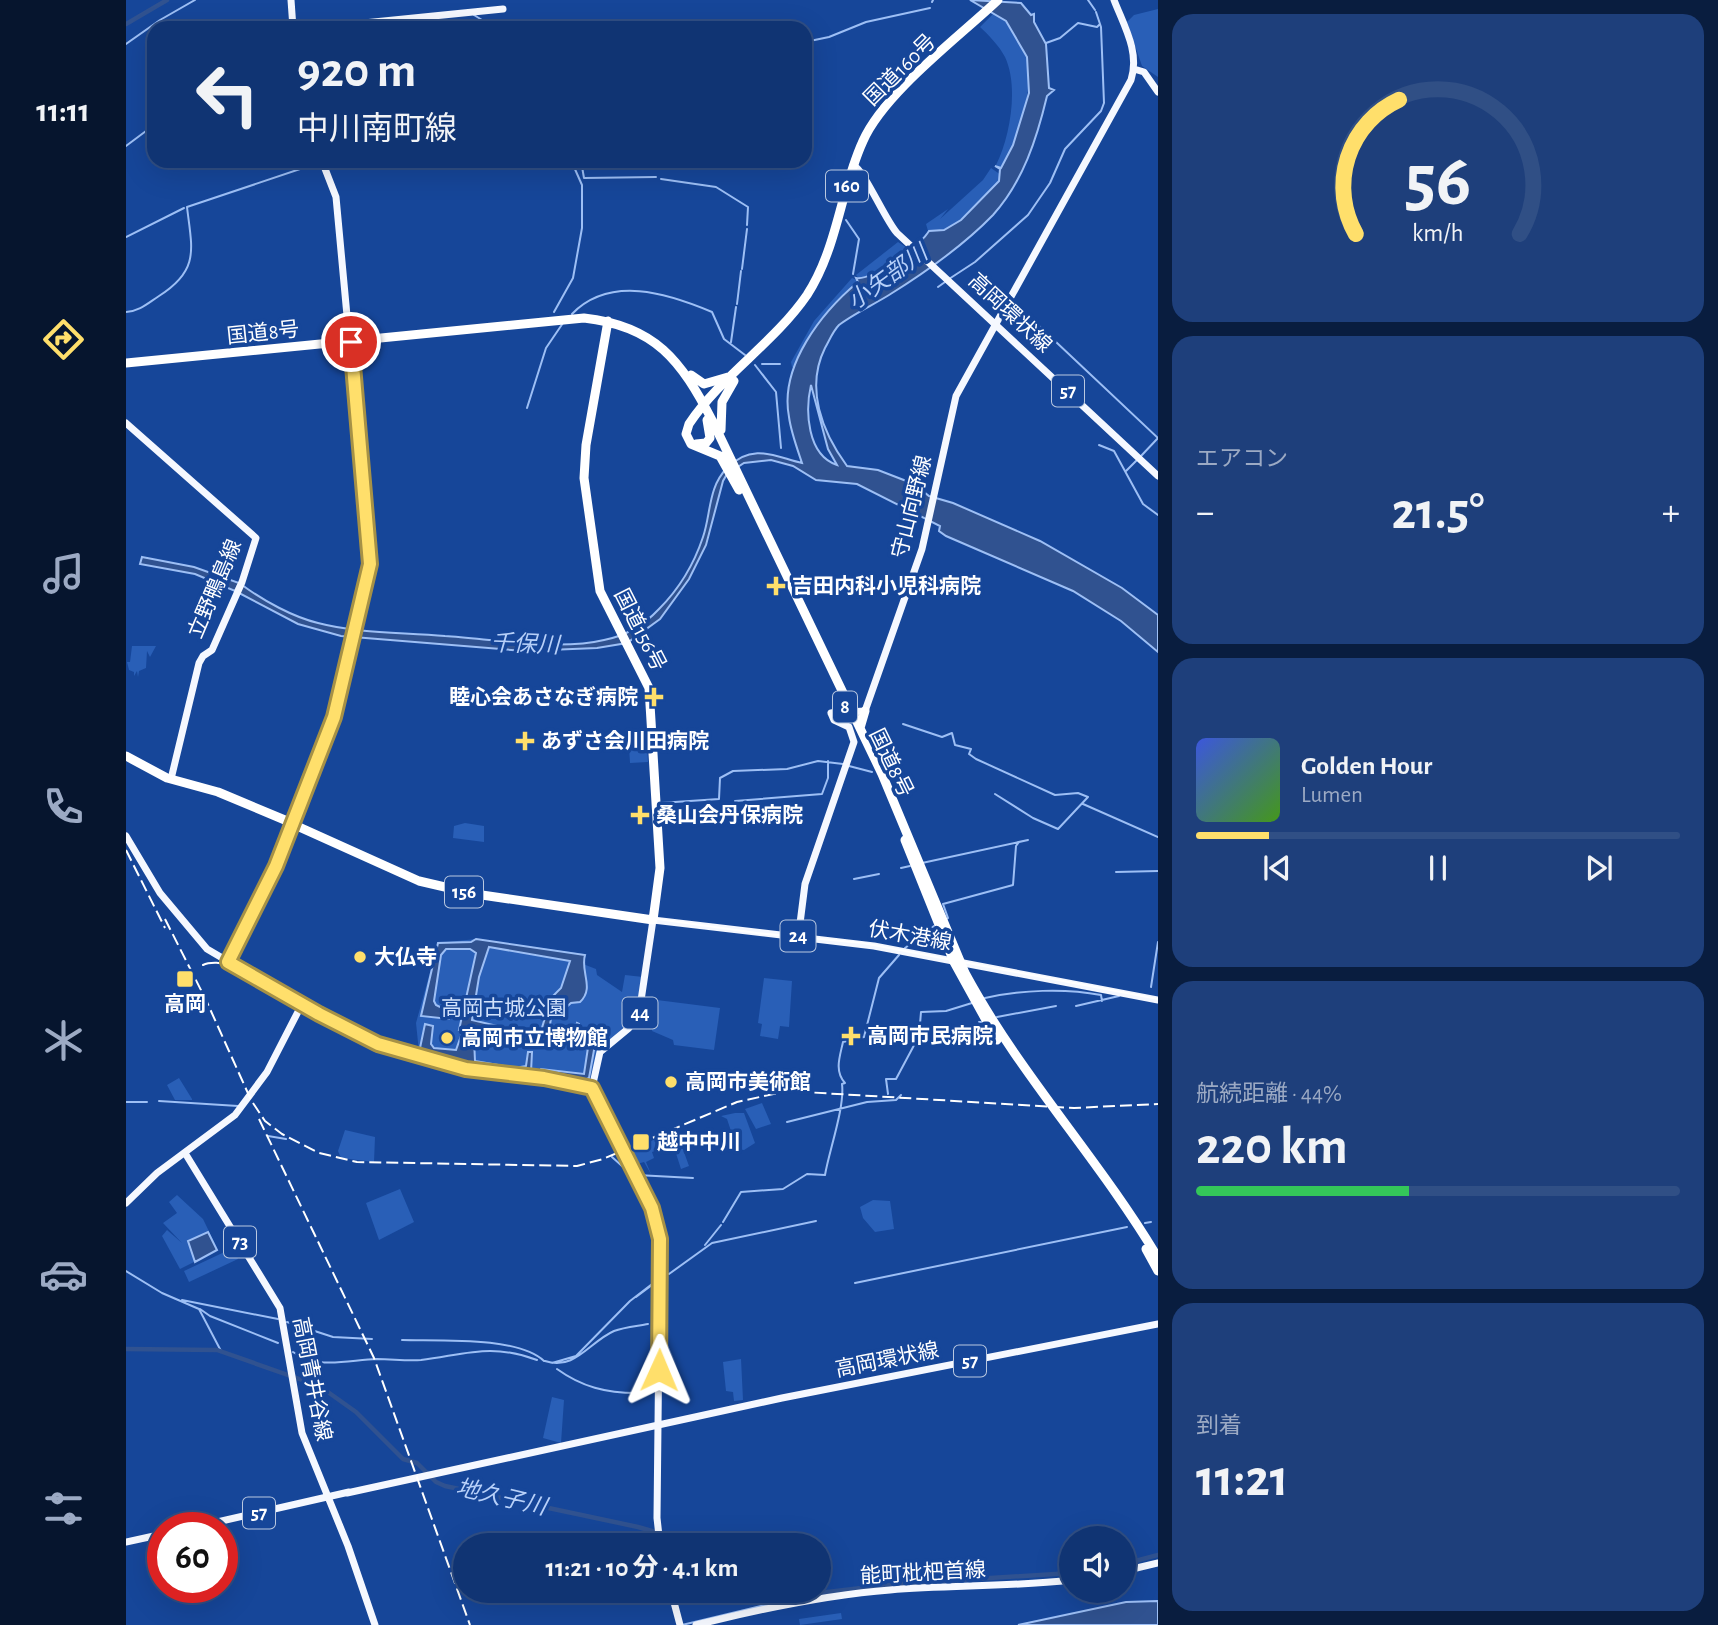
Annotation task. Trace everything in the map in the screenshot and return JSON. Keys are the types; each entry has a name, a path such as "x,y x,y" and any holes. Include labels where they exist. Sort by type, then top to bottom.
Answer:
{"highway":[{"name":"160","path":"969,30 998,0"},
{"name":"160","path":"969,30 1003,0"},
{"name":"国道160号","path":"750,360 792,317 821,276 838,236 855,166 868,137 886,110 969,30"},
{"name":"国道8号","path":"126,363 567,320 608,323 631,328 657,343 677,361 692,382 724,452"},
{"name":"国道8号","path":"608,323 636,335 656,348 683,373 705,403 724,452"},
{"name":"国道156号","path":"608,323 586,445 584,478 597,580 649,688 660,868 653,918"},
{"name":"160","path":"657,343 702,383 725,379 750,360"},
{"name":"160","path":"697,414 750,360"},
{"name":"160","path":"743,491 724,452 719,424 722,402 729,387 750,360"},
{"path":"697,414 689,435 694,443 702,444 708,441 711,430 705,403"},
{"path":"697,414 687,428 688,439 694,446 724,452"},
{"name":"国道8号","path":"743,491 902,822"},
{"path":"860,728 865,711"},
{"name":"国道8号","path":"849,712 860,728 902,822 962,973 1029,1079 1100,1172 1158,1255"},
{"name":"156","path":"126,757 171,779 218,792 408,873 475,891 653,918"},
{"name":"8","path":"902,822 988,1026 1029,1079"},
{"name":"8","path":"902,822 922,856 958,960 1029,1079"},
{"name":"国道8号","path":"1100,1172 1158,1264"},
{"name":"8","path":"1123,1208 1158,1271"}],"main road":[{"path":"290,0 292,21"},
{"path":"1114,0 1132,44 1134,69 1143,72 1158,92"},
{"path":"384,21 503,9"},
{"name":"守山向野線","path":"865,711 926,530 956,396 1134,69"},
{"name":"高岡環状線","path":"855,166 862,172 882,214 897,233 1158,475"},
{"path":"229,963 278,868 291,824 334,717 370,564 336,197 325,168"},
{"name":"立野鴨島線","path":"126,423 256,538 241,583 212,650 203,656 199,663 171,779"},
{"path":"798,938 805,884 854,743 849,727 834,720 831,713 865,711"},
{"path":"126,836 160,893 207,949 302,1004 369,1040 431,1060 489,1073 544,1078 592,1088 654,1216 662,1251 659,1533"},
{"name":"伏木港線","path":"653,918 874,946 1158,998"},
{"name":"44","path":"592,1088 600,1052 629,1028 639,1014 653,918"},
{"name":"伏木港線","path":"798,938 869,941 1158,998"},
{"path":"126,1203 157,1174 230,1121 263,1077 302,1004"},
{"name":"高岡青井谷線","path":"185,1153 280,1308 302,1433 348,1544 375,1625"},
{"name":"高岡環状線","path":"238,1518 781,1398 1158,1324"},
{"path":"126,1542 147,1537"},
{"path":"1136,1568 1158,1563"},
{"name":"能町枇杷首線","path":"696,1625 787,1605 889,1590 1059,1581"},
{"path":"674,1603 680,1625"}],"green space":[{"path":"1158,9 1158,77 1142,66 1127,22 1134,15"},
{"path":"994,13 1011,27 1022,44 1028,64 1025,108 1019,130 1001,168 996,165 1005,141 1011,112 1009,69 1003,53 980,27"},
{"path":"991,168 1001,175 977,206 952,227 941,231 928,231 926,224 948,209 940,219 983,180"},
{"path":"898,242 912,251 860,280 856,275"},
{"path":"852,278 859,281 819,323 795,368 792,367 791,362 814,321"},
{"path":"132,646 156,646 150,657 147,651 146,668 139,671 138,677 137,671 134,676 134,672 129,670 127,662 130,662"},
{"path":"628,729 646,729 648,762 630,763"},
{"path":"465,823 484,826 484,842 453,838 454,826"},
{"name":"高岡古城公園","path":"476,939 584,954 583,964 596,969 597,975 622,992 625,975 643,977 635,1016 599,1051 588,1083 490,1071 419,1052 416,1023 438,943"},
{"path":"764,978 792,981 789,1027 780,1026 778,1039 760,1036 762,1024 758,1023"},
{"path":"657,1000 720,1008 714,1050 674,1045 673,1040 652,1031"},
{"path":"179,1078 192,1100 175,1100 167,1085"},
{"path":"762,1103 771,1124 756,1129 745,1109"},
{"path":"744,1113 755,1143 744,1150 737,1149 727,1119 721,1116"},
{"path":"345,1130 375,1137 374,1162 341,1158 338,1151"},
{"path":"676,1130 689,1166 681,1169 673,1144 652,1152 654,1158 646,1162 651,1174 644,1162 637,1164 643,1174 638,1174 626,1152"},
{"path":"400,1189 414,1222 379,1240 366,1203"},
{"path":"177,1195 203,1219 218,1250 180,1269 162,1236 167,1230 182,1243 163,1223 177,1213 169,1202"},
{"path":"873,1200 890,1201 894,1229 875,1232 863,1218 860,1207"},
{"path":"233,1248 238,1259 189,1282 184,1271"},
{"path":"741,1359 743,1400 734,1401 733,1392 726,1391 723,1362"},
{"path":"552,1397 564,1400 561,1443 543,1438"},
{"path":"841,1613 842,1619 800,1625 799,1619"}],"water":[{"path":"970,0 1021,3 1031,15 1034,14 1034,22 1046,44 1049,88 1054,90 1047,96 1039,128 1021,174 1004,202 969,238 916,277 837,327 819,363 816,379 819,409 830,439 847,466 878,470 914,484 929,496 953,503 1040,541 1122,588 1158,615 1158,652 1121,621 1073,591 946,536 939,531 940,526 857,484 816,480 793,466 771,460 744,463 727,474 706,545 689,579 660,619 627,643 597,648 524,651 341,636 298,624 239,593 242,585 289,613 334,627 525,643 566,644 604,640 627,633 647,620 673,594 690,567 706,528 716,484 727,468 746,455 756,453 802,463 789,417 790,379 806,342 818,324 858,282 856,278 872,274 895,261 929,231 944,230 961,220 999,181 1000,169 995,166 1001,168 1013,145 1029,93 1027,57 1006,21","holes":["811,385 828,449 837,465 819,452 810,431 808,407"]},
{"path":"142,557 194,567 239,583 235,591 195,574 140,564"},
{"path":"476,939 585,955 587,985 584,997 580,1002 571,1003 563,1010 552,1011 548,1039 543,1044 459,1030 476,953 470,949 446,949 441,955 434,1001 436,1005 450,1012 449,1019 421,1016 438,943 471,942","holes":["489,947 570,961 561,988 551,998 541,1031 510,1029 472,1020 479,977"]},
{"path":"577,1023 580,1034 596,1039 589,1078 582,1081 539,1074 541,1069 584,1074 589,1041 559,1035 574,1035"},
{"path":"425,1024 433,1026 431,1044 434,1048 456,1050 461,1036 474,1039 475,1061 515,1068 526,1066 528,1052 532,1052 531,1072 472,1067 427,1053 420,1048"},
{"path":"208,1232 217,1250 195,1262 188,1241"},
{"path":"1158,1601 1158,1625 1018,1625 1121,1603"}],"waterway":[{"path":"126,24 167,0"},
{"path":"159,21 195,0"},
{"path":"1088,0 1095,10"},
{"path":"812,41 829,37 866,22 930,8"},
{"path":"949,279 975,262 1028,215 1050,183 1065,149 1101,111 1104,103 1101,27 1096,12"},
{"path":"474,15 484,21"},
{"path":"1046,43 1060,38 1078,23 1097,27 1100,24 1097,15"},
{"path":"126,44 147,29"},
{"path":"126,146 147,130"},
{"path":"126,312 144,306 172,286 187,267 191,247 187,207 303,168"},
{"path":"554,312 573,278 582,228 582,185 574,168"},
{"path":"582,168 584,178 656,177"},
{"path":"661,179 716,187 748,207 747,225"},
{"path":"126,237 184,208"},
{"name":"小矢部川","path":"846,220 859,239 853,274"},
{"path":"742,269 747,229"},
{"path":"737,304 741,271"},
{"path":"938,287 945,282"},
{"path":"572,314 587,302 621,291 658,294 712,312 724,339 745,355"},
{"path":"731,342 736,307"},
{"path":"1021,309 1158,438"},
{"path":"527,408 546,348 563,323"},
{"path":"762,364 780,364"},
{"path":"755,365 776,392 781,448"},
{"path":"1141,456 1158,438"},
{"path":"1099,445 1114,451 1143,504 1158,515"},
{"path":"1126,471 1137,460"},
{"path":"903,724 942,737 952,733 955,745 971,749 969,754 976,759 1055,795 1078,793 1088,797 1058,829 1033,818 995,794"},
{"path":"660,803 719,799 720,778 733,771 787,769 818,761 843,764"},
{"path":"735,801 822,794 828,778 828,761"},
{"path":"849,766 872,772"},
{"path":"1083,804 1158,837"},
{"path":"922,863 1028,840"},
{"path":"945,920 948,918 943,904 1013,885 1016,846 1019,842"},
{"path":"901,868 910,866"},
{"path":"1116,872 1158,871"},
{"path":"854,879 879,874"},
{"path":"905,948 934,926"},
{"path":"1151,987 1158,942"},
{"path":"723,1222 741,1192 783,1189 807,1174 825,1175 839,1117 842,1084 845,1083 839,1068 843,1042 864,1037 879,978 899,955"},
{"path":"985,998 1013,993 1058,991 1101,995 1102,1001"},
{"path":"1076,1006 1119,996"},
{"path":"888,1094 886,1079 896,1079 919,1036 921,1012 946,1011 972,1003"},
{"path":"997,1017 1056,1006"},
{"path":"787,1122 867,1102 896,1100 901,1095"},
{"path":"159,1101 238,1106"},
{"path":"126,1102 147,1102"},
{"path":"268,1136 286,1139"},
{"path":"612,1157 632,1175"},
{"path":"637,1175 693,1178"},
{"path":"669,1274 712,1243 816,1221"},
{"path":"1145,1223 1151,1222"},
{"path":"705,1245 721,1225"},
{"path":"855,1283 1127,1227"},
{"path":"126,1271 162,1293 199,1309 221,1351"},
{"path":"552,1363 576,1356 630,1301 656,1281"},
{"path":"636,1297 656,1282"},
{"path":"182,1300 278,1319"},
{"path":"200,1309 210,1316 278,1343"},
{"path":"287,1322 333,1337 372,1339"},
{"path":"545,1361 565,1362 614,1331 648,1324"},
{"path":"402,1340 456,1340 497,1344 532,1353 544,1361"},
{"name":"地久子川","path":"126,1349 217,1350 325,1390 356,1412 403,1459 417,1463 436,1482 445,1486 659,1533"},
{"path":"293,1352 303,1358 323,1362 421,1360 479,1351 506,1352 537,1360"},
{"path":"557,1369 595,1388 637,1393"},
{"name":"地久子川","path":"1136,1561 1158,1555"},
{"name":"地久子川","path":"831,1592 895,1584 1059,1574"},
{"path":"682,1625 774,1603"}],"tram line":[{"path":"203,965 230,960 278,866 289,833 299,827 408,875 475,893 757,933 863,943 1158,999"}],"railway":[{"path":"126,850 165,928"},
{"path":"165,919 206,1000 251,1100 265,1121 282,1134 319,1153 357,1162 577,1166 603,1159 737,1102 787,1091 1074,1108 1158,1104"},
{"path":"259,1119 374,1358 470,1625"}],"place":[{"name":"吉田内科小児科病院","path":"776,586"},
{"name":"睦心会あさなぎ病院","path":"654,697"},
{"name":"あずさ会川田病院","path":"525,741"},
{"name":"桑山会丹保病院","path":"640,815"},
{"name":"大仏寺","path":"360,957"},
{"name":"高岡","path":"185,979"},
{"name":"高岡市民病院","path":"851,1036"},
{"name":"高岡市立博物館","path":"447,1038"},
{"name":"高岡市美術館","path":"671,1082"},
{"name":"越中中川","path":"641,1142"}],"route":[{"path":"351,342 370,564 334,717 276,866 228,962 378,1044 466,1069 544,1078 592,1088 652,1208 660,1239 659,1370"}],"water label":[{"name":"千保川","path":"525,645"}]}
